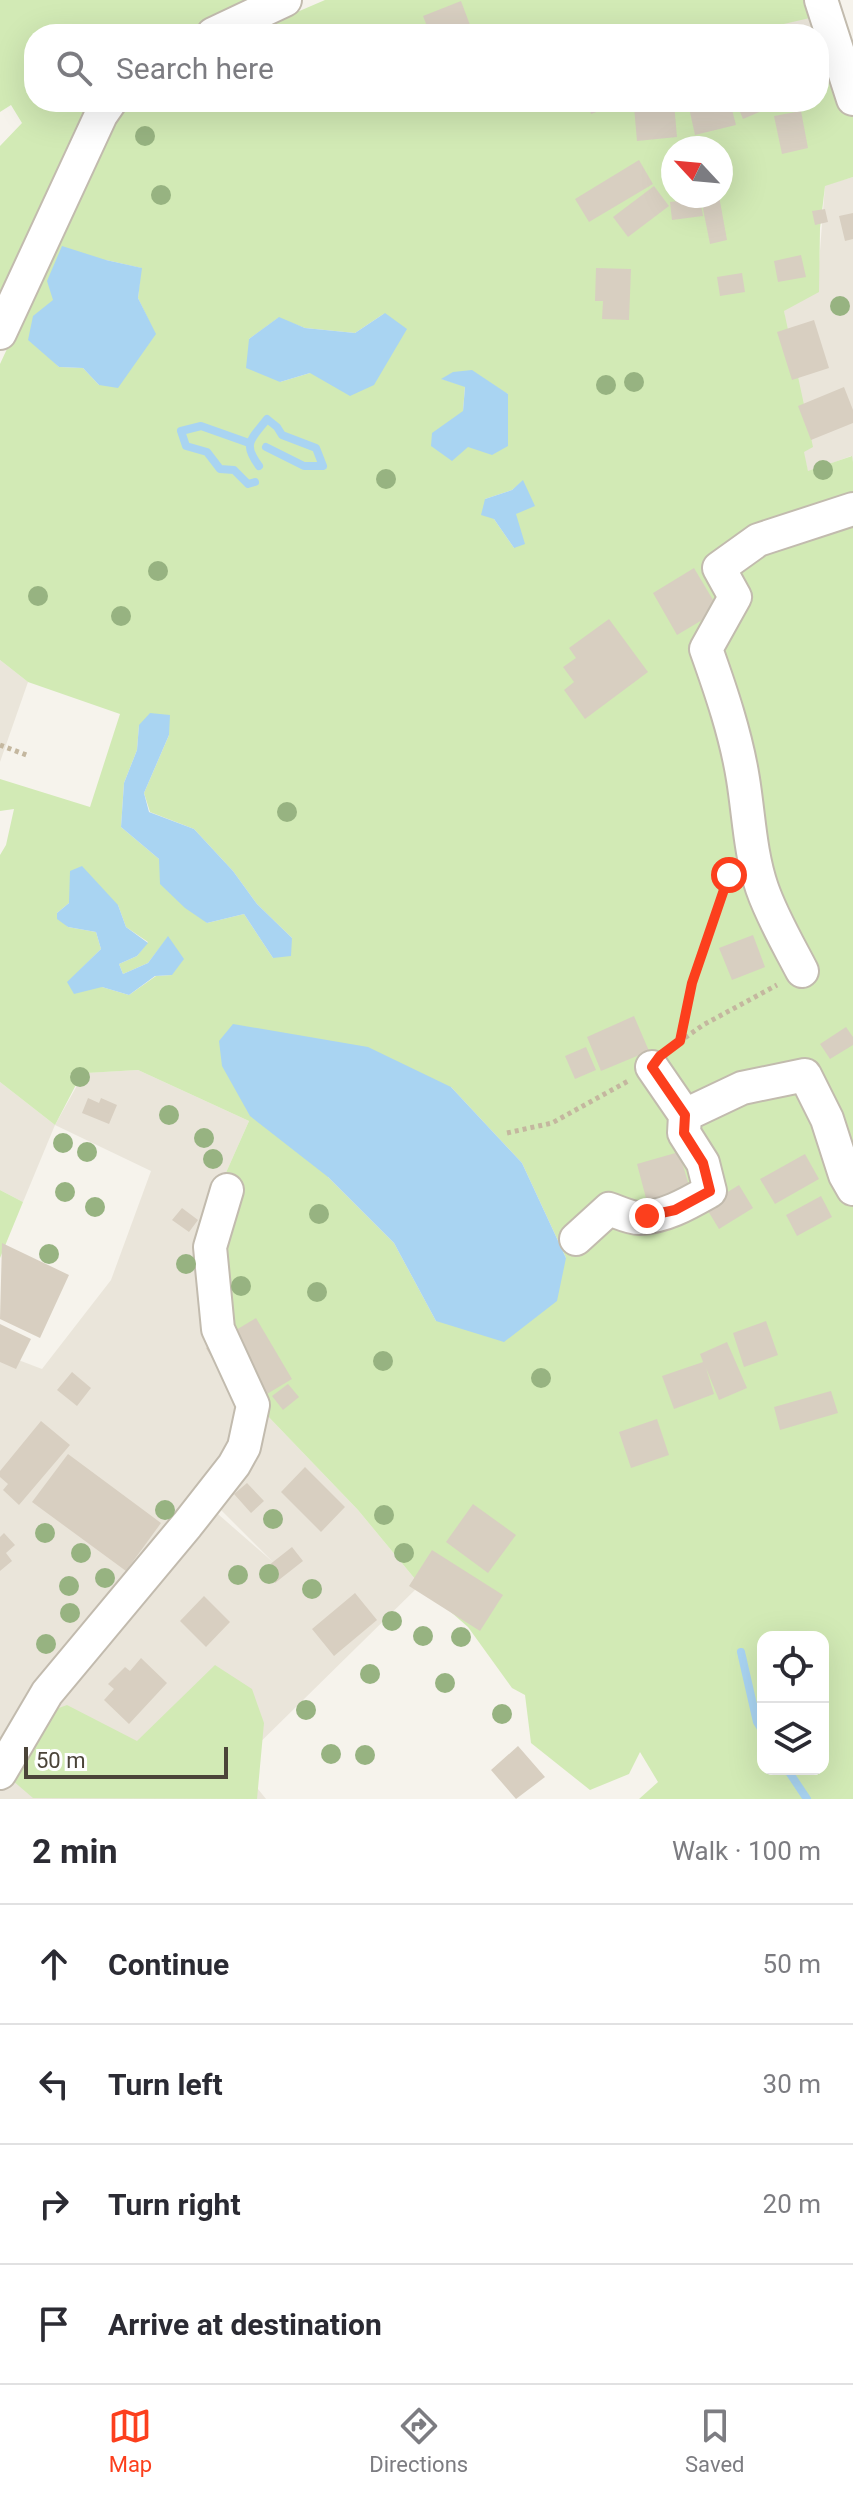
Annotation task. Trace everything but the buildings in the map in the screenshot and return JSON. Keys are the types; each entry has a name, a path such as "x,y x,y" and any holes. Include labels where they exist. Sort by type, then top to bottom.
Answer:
{"street":[{"path":"234,24 285,0"},
{"path":"821,0 829,24"},
{"path":"829,25 853,99"},
{"path":"0,333 103,112"},
{"path":"802,971 762,887 751,841 743,776 726,706 706,649 735,597 719,568 758,540 853,509"},
{"path":"576,1239 609,1209 637,1218 659,1215 710,1191 703,1163 684,1133 685,1115 652,1067"},
{"path":"685,1115 742,1088 805,1075 827,1119 845,1175 853,1189"},
{"path":"0,1773 47,1693 187,1525 234,1465 244,1447 253,1405 218,1329 210,1247 227,1190"}],"path":[{"path":"0,745 29,756"},
{"path":"680,1041 692,983 729,875 751,841"},
{"path":"507,1133 552,1123 609,1093 652,1067 660,1056 703,1025 802,971"}],"shaded area":[{"path":"823,15 826,24 769,24"},
{"path":"829,35 848,99 829,102"},
{"path":"853,177 853,462 851,456 808,472 796,422 784,311 819,264 825,185"},
{"path":"0,660 28,682 0,762"},
{"path":"138,1070 249,1121 208,1213 242,1409 243,1441 0,1755 0,1353 42,1369 111,1280 151,1171 55,1125 84,1073"},
{"path":"0,1082 55,1125 23,1202 0,1190"},
{"path":"262,1410 358,1510 420,1585 238,1764 266,1799 0,1799 0,1783 47,1701 211,1508 273,1562 214,1503"}],"green space":[{"path":"0,0 272,0 217,24 24,24 24,112 90,112 0,311 0,146 22,123 11,105 0,112"},
{"path":"325,0 816,0 823,15 784,24 269,24"},
{"path":"829,50 832,50 853,115 853,177 825,186 820,228 819,292 784,311 813,447 804,452 808,471 852,456 853,462 853,1799 639,1799 658,1782 640,1752 629,1774 590,1790 531,1743 525,1695 512,1688 468,1627 420,1585 358,1510 262,1410 227,1330 208,1213 249,1121 138,1070 69,1074 80,1077 55,1125 0,1082 0,855 6,845 14,809 0,811 0,779 90,807 120,714 28,682 0,660 0,364 71,211 104,131 118,112 829,112","holes":["106,260 141,268 138,298 155,334 99,385 83,368 59,367 46,354 34,316","385,313 310,373 280,382 249,339 278,318 305,328 355,333","453,373 508,394 463,411 465,386 442,379","523,481 516,514 514,548 494,519 485,499 512,490","139,725 169,735 144,793 150,812 194,829 233,871 257,904 292,938 273,958 244,914 207,923 159,859 121,827 124,783 137,750","69,903 118,905 126,927 148,942 137,956 119,964 123,974 148,963 168,937 172,975 156,976 129,995 68,982 101,949 96,932 68,927 57,913","451,1087 522,1163 566,1258 436,1321 394,1243 328,1177"]},
{"path":"0,1190 23,1202 0,1258"},
{"path":"215,1665 252,1689 264,1723 257,1799 33,1798 12,1780 40,1715 67,1705 137,1741"}],"water":[{"path":"62,246 142,268 138,298 156,334 118,388 99,385 83,368 59,367 28,340 33,316 53,300 47,281"},
{"path":"385,313 407,329 374,385 350,396 310,373 280,382 246,368 249,339 279,317 305,328 355,333"},
{"path":"472,370 508,394 508,446 492,455 468,447 452,461 431,446 432,433 463,411 465,387 441,379 453,372"},
{"path":"523,480 535,506 516,514 525,544 514,548 494,519 481,515 485,499 512,490"},
{"path":"150,713 170,715 169,735 144,793 149,812 194,829 233,871 257,904 292,938 291,956 273,958 244,914 207,923 185,908 160,884 159,859 121,827 124,783 137,750 139,725"},
{"path":"82,866 118,905 126,927 148,943 137,956 119,964 123,974 148,963 168,936 184,959 172,975 155,976 129,995 102,987 74,994 67,982 101,949 96,932 68,927 57,919 57,913 69,903 70,871"},
{"path":"233,1024 368,1047 451,1087 522,1163 566,1258 557,1301 504,1342 436,1321 394,1243 328,1177 250,1116 222,1066 219,1041"}],"waterway":[{"path":"259,466 250,447 253,437 267,419 282,435 316,448 323,466 304,466 266,447"},
{"path":"249,443 201,426 181,431 186,446 207,452 220,469 234,470 248,484 255,482"},
{"path":"741,1652 757,1722"},
{"path":"791,1775 807,1799"}],"route":[{"path":"647,1216 675,1210 710,1191 703,1163 684,1133 685,1115 652,1067 660,1056 680,1041 692,983 729,875"}]}
